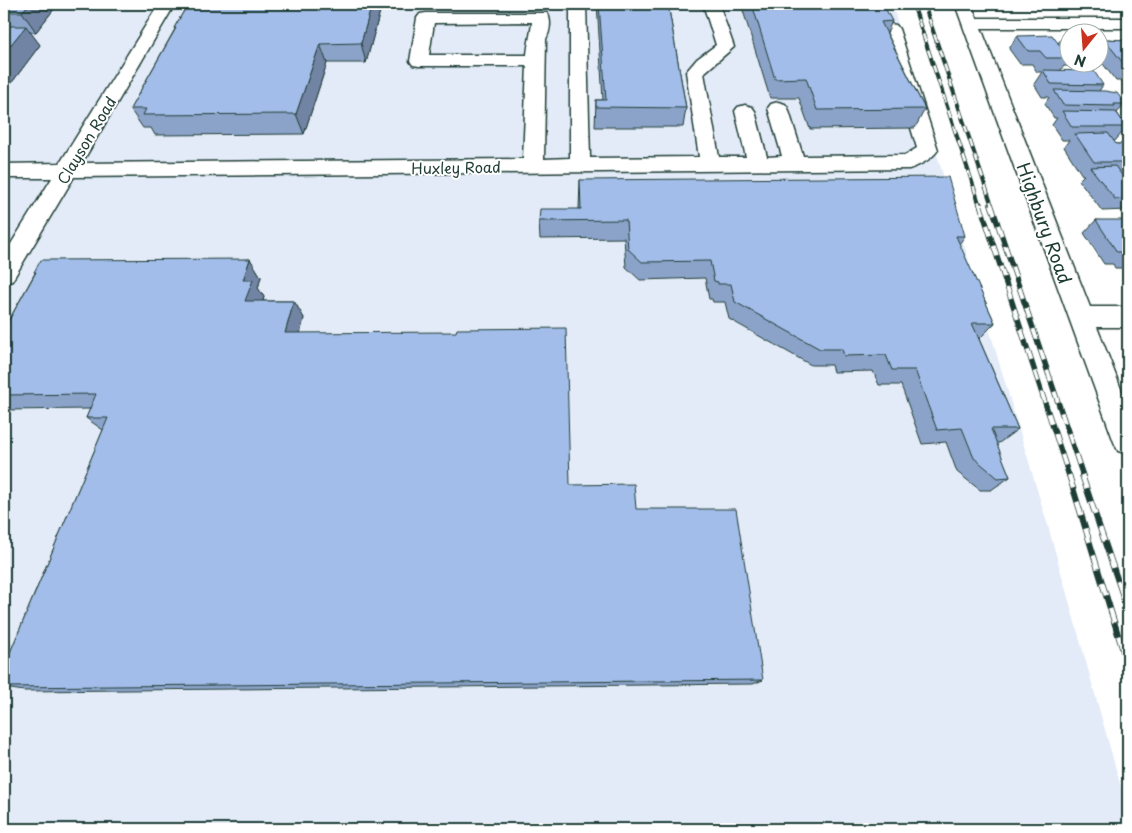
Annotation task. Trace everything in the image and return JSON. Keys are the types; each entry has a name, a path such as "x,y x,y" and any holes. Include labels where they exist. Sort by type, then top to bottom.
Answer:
{"street":[{"name":"Clayson Road","path":"4,275 168,4"},
{"path":"578,4 580,166"},
{"path":"710,164 695,72 703,62 724,47 711,4"},
{"path":"967,13 1128,23"},
{"name":"Highbury Road","path":"967,13 1128,442"},
{"path":"533,166 537,39 540,34 541,17 426,18 418,61 536,60"},
{"name":"Huxley Road","path":"4,171 67,172 710,164 757,156 909,162 928,150 890,28"},
{"path":"778,108 793,156"},
{"path":"745,110 757,156"},
{"path":"1080,317 1128,317"}],"shaded area":[{"path":"4,4 892,4 1048,526 1128,812 1128,829 4,829"}],"building":[{"path":"4,4 29,4 22,12 4,12"},
{"path":"188,4 372,4 361,43 320,44 296,114 143,115 146,109 130,109"},
{"path":"599,4 668,4 686,108 596,107 596,100 606,100"},
{"path":"752,4 872,4 874,6 884,6 892,21 881,22 925,109 817,110 806,78 775,79"},
{"path":"4,26 26,26 4,53"},
{"path":"1052,35 1060,46 1060,58 1046,58 1040,51 1028,51 1017,36"},
{"path":"1110,39 1128,40 1127,68 1110,47"},
{"path":"1043,70 1095,72 1103,85 1051,84"},
{"path":"1054,90 1117,93 1125,104 1114,104 1115,106 1063,105"},
{"path":"1062,111 1116,112 1127,127 1072,127"},
{"path":"1108,133 1116,144 1128,144 1128,162 1094,162 1075,134"},
{"path":"1115,166 1124,178 1128,178 1128,198 1115,199 1090,167"},
{"path":"948,177 965,236 956,236 995,323 972,323 1018,429 991,429 1010,477 998,478 974,458 962,428 937,430 915,370 892,370 886,355 844,356 842,349 820,349 735,302 731,284 718,284 718,282 714,281 710,261 642,262 628,249 626,220 539,221 540,209 581,209 580,180"},
{"path":"1096,220 1126,220 1128,224 1128,255 1126,252 1117,252"},
{"path":"250,259 243,280 253,280 245,301 294,301 285,333 456,332 457,329 566,328 570,485 634,484 636,509 736,509 763,680 4,687 4,667 108,418 86,418 96,394 4,395 4,329 36,272 34,272 41,260"}],"railway":[{"path":"913,4 980,206"},
{"path":"924,4 992,206"},
{"path":"980,204 1069,476"},
{"path":"991,204 1083,476"},
{"path":"1069,475 1128,667"},
{"path":"1082,475 1128,611"}]}
